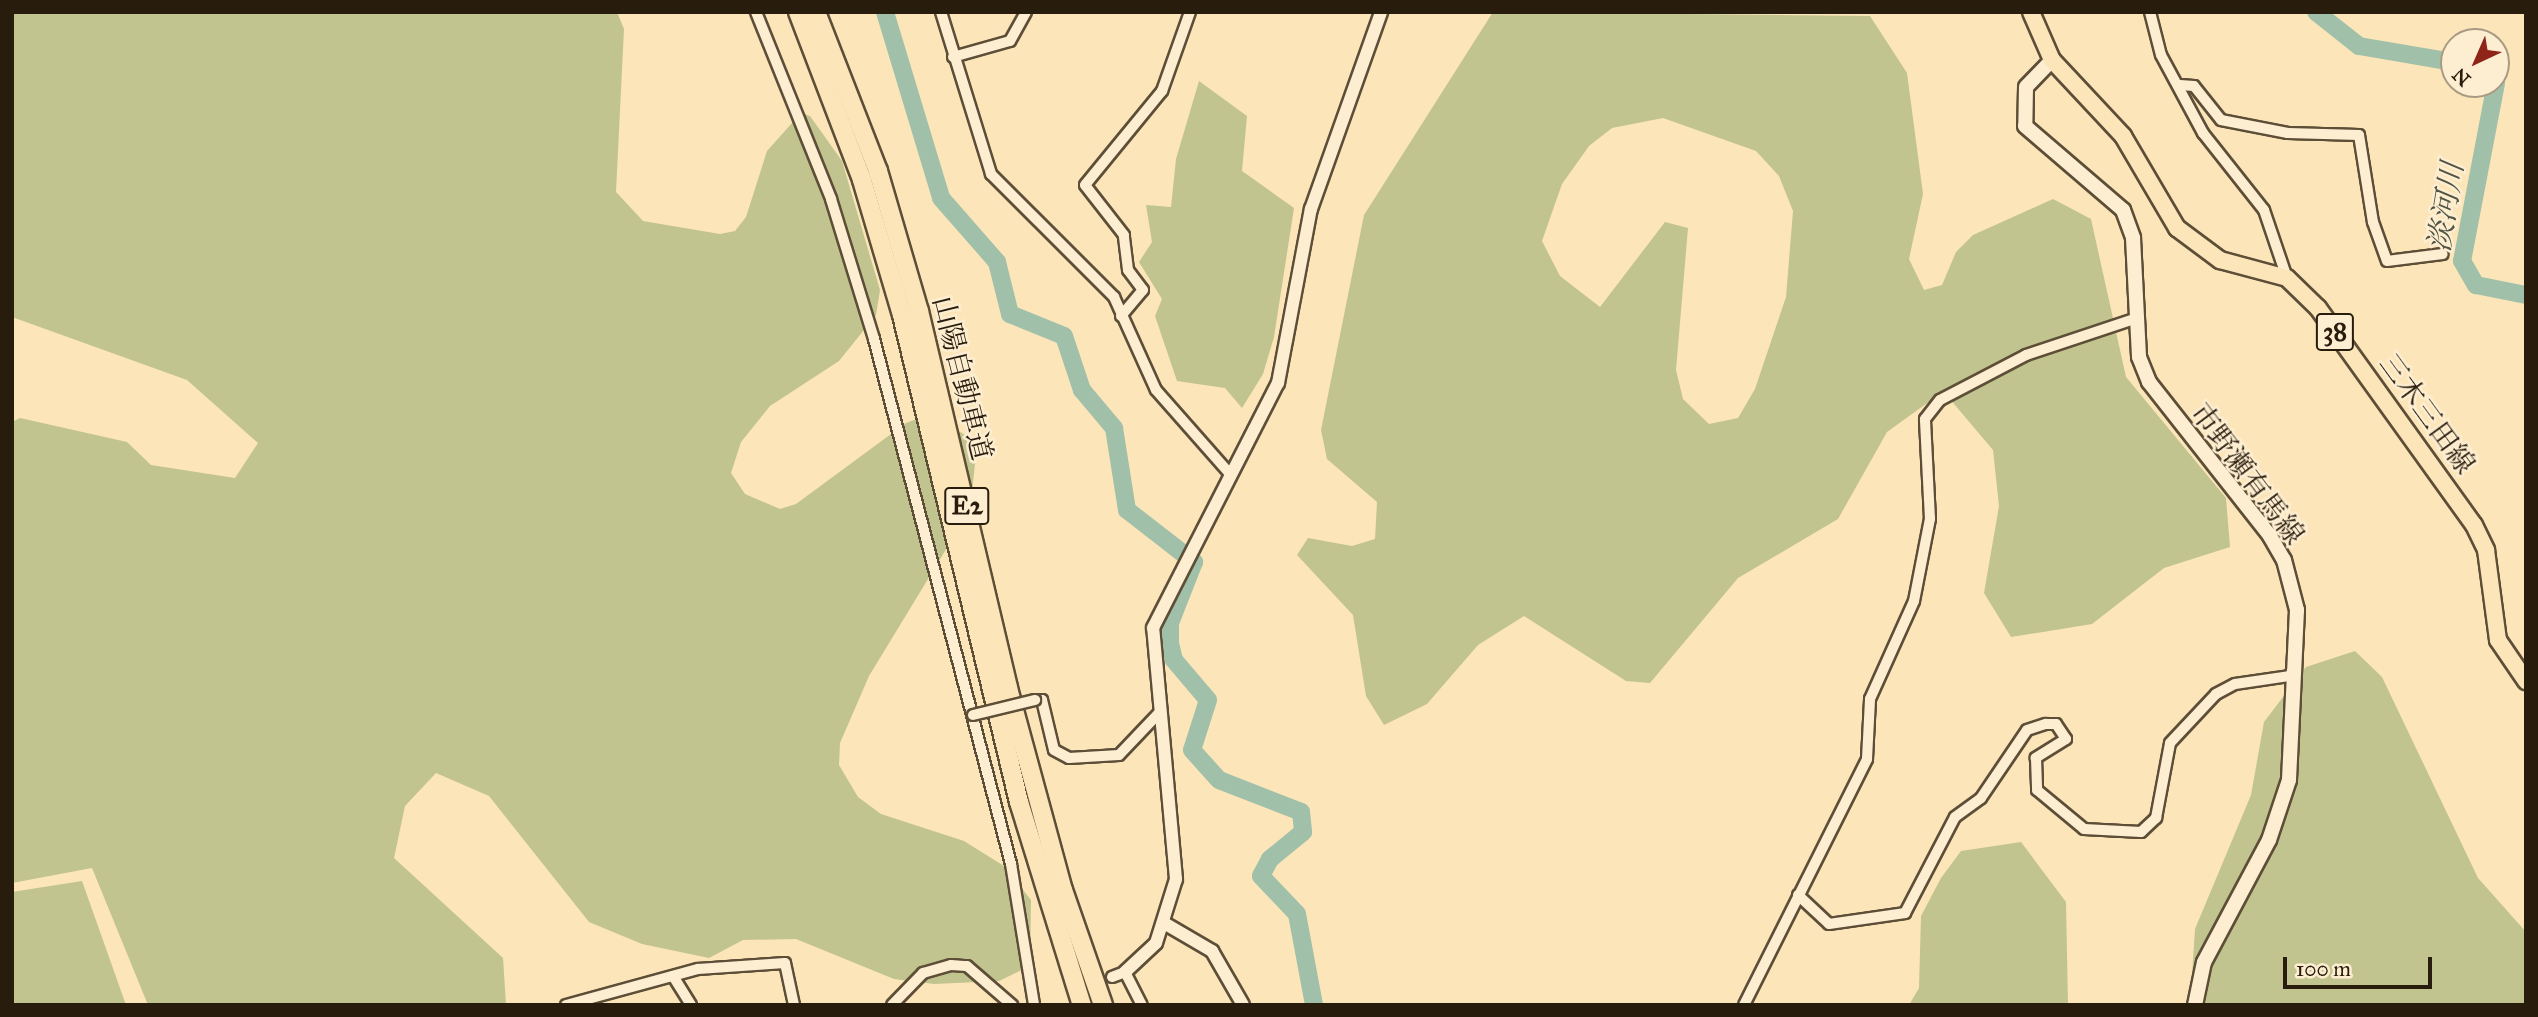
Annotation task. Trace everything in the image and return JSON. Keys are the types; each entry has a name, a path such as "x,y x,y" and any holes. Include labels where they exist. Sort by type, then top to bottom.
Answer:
{"highway":[{"name":"山陽自動車道","path":"798,12 862,180 899,303 1019,802 1082,1005"},
{"name":"山陽自動車道","path":"816,12 878,171 919,311 1015,712 1103,1005"}],"main road":[{"name":"三木三田線","path":"2031,12 2052,60 2123,136 2191,241 2220,260 2287,278 2318,308 2474,525 2486,550 2498,640 2526,681"},
{"name":"市野瀬有馬線","path":"2052,60 2026,87 2025,126 2123,210 2133,238 2134,319 2139,357 2157,396 2284,560 2297,610 2294,751 2281,811 2204,962 2195,1005"}],"street":[{"path":"756,12 844,239 1011,864 1034,1005"},
{"path":"941,12 991,174 1114,297 1165,403 1231,475"},
{"path":"953,57 1010,41 1026,12"},
{"path":"1121,316 1143,290 1128,270 1124,235 1085,185 1162,91 1190,12"},
{"path":"1142,1005 1118,975 1156,943 1176,879 1153,628 1185,560 1278,383 1311,209 1381,12"},
{"path":"2150,12 2161,55 2180,85 2203,133 2264,210 2287,278"},
{"path":"2180,85 2194,86 2221,120 2288,133 2359,135 2373,222 2387,261 2443,254"},
{"path":"1744,1005 1867,759 1870,699 1914,601 1930,519 1925,419 1940,400 2026,355 2134,319"},
{"path":"1798,895 1829,924 1905,913 1955,817 1981,798 2027,730 2046,724 2056,724 2066,738 2036,758 2037,790 2084,829 2141,832 2156,818 2170,743 2216,694 2235,684 2290,676 2297,662"},
{"path":"970,716 1042,700 1054,750 1069,758 1119,755 1160,712"},
{"path":"1164,923 1212,951 1243,1005"},
{"path":"566,1005 673,976 785,963 794,1005"},
{"path":"892,1005 923,973 951,965 967,966 1012,1005"},
{"path":"673,976 691,1005"}],"green space":[{"path":"12,12 617,12 624,29 616,192 643,221 720,234 735,231 746,217 767,151 801,113 810,116 842,161 880,290 876,315 839,361 770,406 741,442 731,473 745,494 780,509 796,504 906,423 931,414 965,435 975,464 970,510 869,676 840,743 839,765 858,797 881,814 964,841 1004,866 1031,900 1030,966 999,981 934,984 894,979 796,939 743,940 709,958 642,944 589,922 489,796 436,773 405,806 394,858 503,958 506,1005 148,1005 92,868 12,883 12,422 20,418 127,442 151,465 235,478 258,443 187,380 12,317"},
{"path":"1493,12 1870,16 1907,73 1923,194 1909,259 1924,290 1942,285 1956,252 1973,235 2053,199 2091,219 2126,377 2226,498 2230,547 2164,568 2092,624 2011,637 1984,593 1999,506 1993,450 1949,398 1937,396 1887,432 1838,519 1738,578 1650,683 1626,681 1524,616 1478,645 1427,704 1384,725 1366,696 1353,615 1297,555 1308,538 1352,546 1375,539 1377,502 1327,459 1321,430 1364,215","holes":["1663,118 1756,151 1779,176 1793,211 1786,297 1755,389 1738,418 1709,424 1683,399 1676,370 1688,228 1665,222 1600,307 1560,276 1542,241 1562,184 1589,146 1612,128"]},
{"path":"1199,81 1247,116 1242,171 1294,208 1274,337 1263,374 1242,408 1225,388 1177,381 1155,316 1162,299 1139,262 1152,242 1146,205 1171,207 1176,159"},
{"path":"2355,651 2382,677 2478,878 2526,932 2526,1005 2190,1005 2195,929 2251,795 2264,722 2306,667"},
{"path":"2021,842 2066,902 2068,1005 1909,1005 1919,988 1921,916 1941,878 1961,851"},
{"path":"82,881 126,1005 12,1005 12,892"}],"waterway":[{"path":"885,12 941,198 997,262 1010,314 1064,336 1082,390 1114,428 1127,510 1194,562 1170,623 1170,643 1174,660 1208,700 1192,750 1219,780 1301,812 1303,832 1270,859 1261,876 1297,914 1314,1005"},
{"name":"淡河川","path":"2316,12 2359,46 2440,60"},
{"name":"淡河川","path":"2493,98 2462,261 2476,285 2526,295"}],"tunnel":[{"path":"1071,1005 1112,977"}]}
